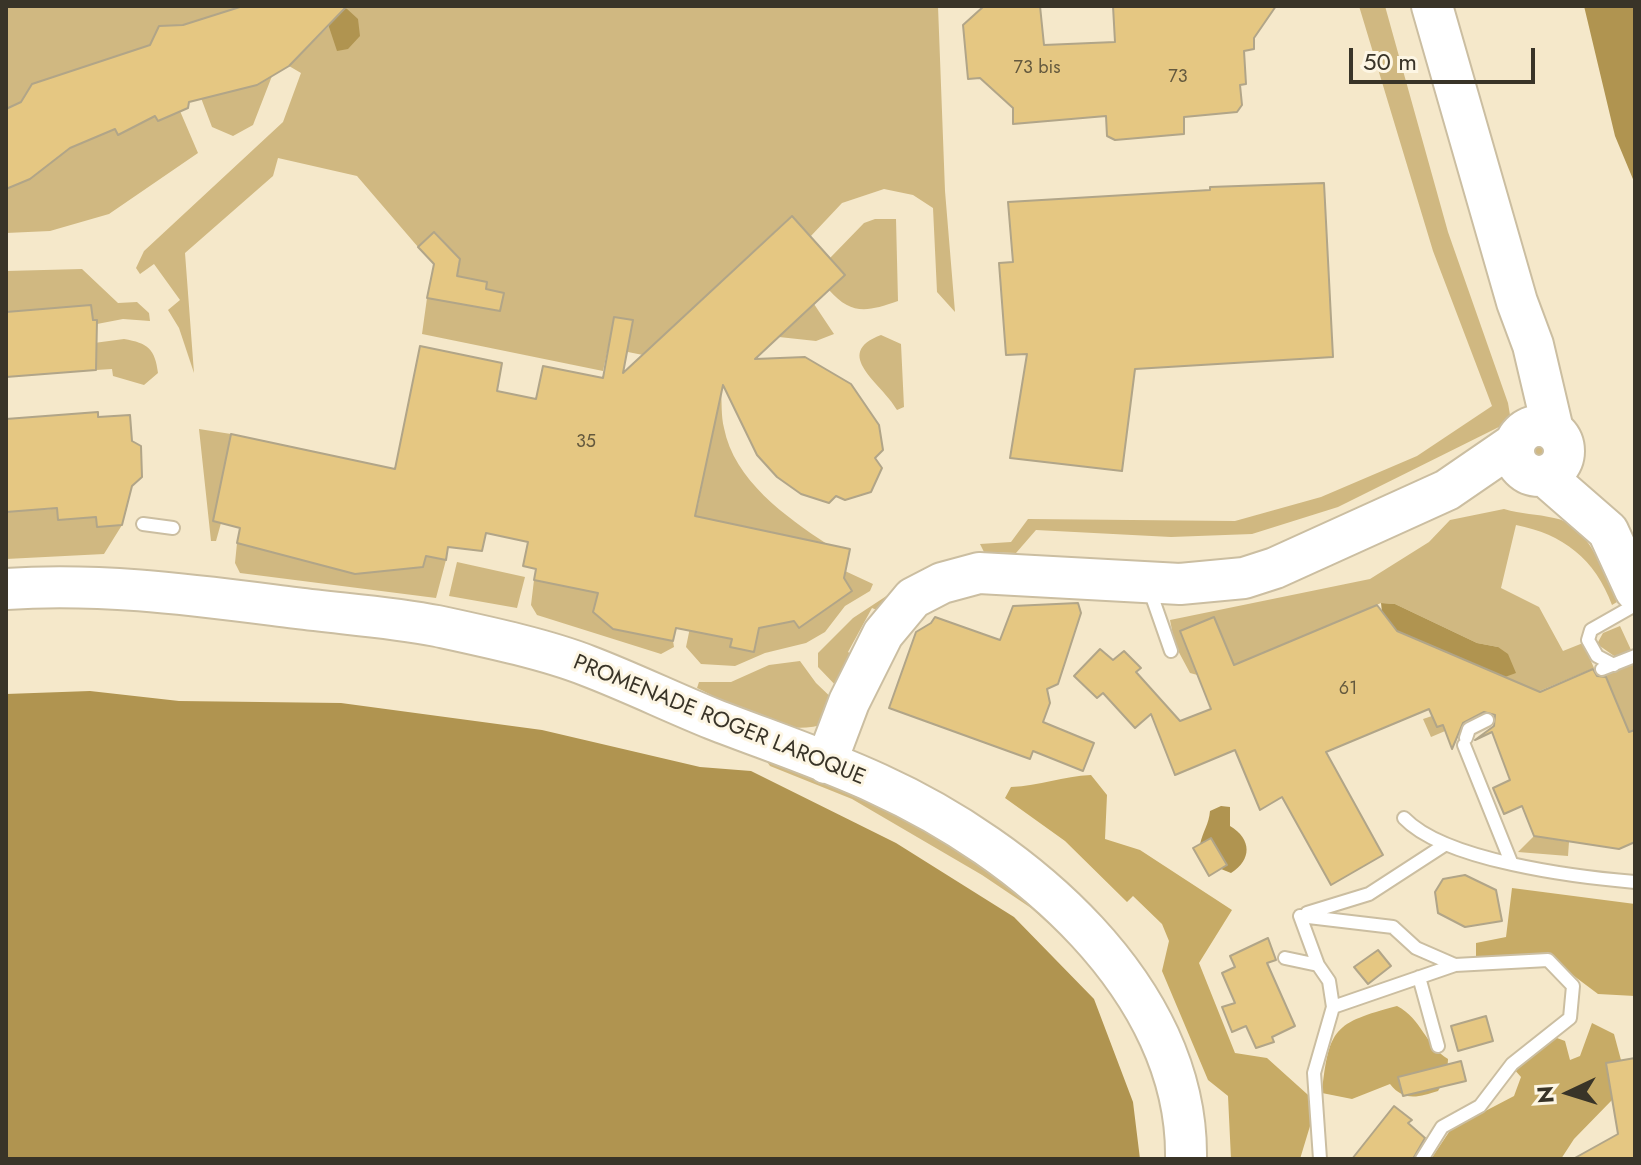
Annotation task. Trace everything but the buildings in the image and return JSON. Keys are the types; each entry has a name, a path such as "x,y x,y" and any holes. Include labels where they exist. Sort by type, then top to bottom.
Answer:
{"main road":[{"path":"1432,6 1517,302 1538,453 1608,531 1635,590"},
{"path":"826,763 849,702 883,634 913,598 952,580 979,573 1197,584 1244,578 1275,568 1447,490 1538,453 1582,472 1635,541"},
{"name":"PROMENADE ROGER LAROQUE","path":"6,589 59,585 213,597 435,626 586,665 880,785 1007,861 1070,915 1111,957 1140,1000 1168,1061 1182,1109 1186,1159"}],"lane":[{"path":"143,524 173,528"},
{"path":"1147,581 1171,651"},
{"path":"1635,605 1591,630 1588,640 1608,667 1635,656"},
{"path":"1487,720 1469,729 1465,741 1511,862"},
{"path":"1404,818 1416,831 1477,856 1635,882"},
{"path":"1300,916 1369,894 1446,844"},
{"path":"1300,916 1318,965 1329,981 1333,1007 1314,1073 1320,1159"},
{"path":"1300,916 1393,927 1416,948 1455,965"},
{"path":"1285,958 1318,965"},
{"path":"1333,1007 1455,965 1548,960 1573,986 1570,1018 1512,1064 1480,1106 1442,1127 1422,1159"},
{"path":"1419,977 1438,1046"}],"shaded area":[{"path":"243,6 150,45 32,84 21,102 6,109 6,8"},
{"path":"349,6 938,6 945,191 955,312 937,292 933,208 913,195 884,189 842,203 810,237 791,216 643,355 608,348 603,371 422,334 427,298 500,311 504,293 486,289 486,282 457,276 460,259 435,232 418,247 357,176 278,158 273,176 185,253 194,373 179,328 168,310 180,300 154,264 140,274 136,268 144,251 283,122 301,73 289,66"},
{"path":"1359,6 1385,6 1448,232 1508,403 1511,421 1338,507 1252,534 1171,537 1036,530 1016,553 984,552 980,544 1011,542 1028,519 1235,521 1321,497 1417,456 1492,406 1433,251"},
{"path":"1584,6 1635,6 1635,184 1615,136"},
{"path":"346,8 358,19 360,36 348,49 337,51 328,24"},
{"path":"272,76 253,125 233,136 212,127 201,98 257,85"},
{"path":"180,111 198,153 109,214 50,231 6,233 6,189 30,179 71,147 115,129 118,135 155,116 158,121"},
{"path":"875,219 896,219 898,301 860,309 845,304 829,290 845,275 830,258 864,223"},
{"path":"82,269 118,303 137,302 149,313 150,321 123,319 97,324 93,320 91,305 6,312 6,271"},
{"path":"814,304 834,334 816,341 779,337"},
{"path":"881,335 901,344 904,407 897,410 860,360 860,351"},
{"path":"124,339 145,345 155,358 158,373 144,385 113,376 112,369 96,370 94,343"},
{"path":"721,390 724,428 730,447 750,480 779,509 827,544 687,515 698,505"},
{"path":"1532,426 1564,444 1564,458 1557,470 1532,476 1521,470 1514,458 1521,433"},
{"path":"199,429 231,434 213,521 221,523 216,541 211,541"},
{"path":"128,504 122,525 104,554 6,559 6,512"},
{"path":"1504,509 1554,518 1577,530 1594,552 1617,602 1612,605 1596,574 1575,551 1548,535 1516,525 1501,588 1539,607 1563,651 1583,643 1594,668 1431,737 1423,719 1432,716 1438,727 1459,718 1498,647 1477,643 1395,604 1381,603 1205,677 1190,673 1175,645 1170,620 1370,579 1429,542 1450,520"},
{"path":"237,543 355,574 423,567 426,556 446,560 436,598 240,573 235,563"},
{"path":"457,562 525,577 517,608 449,596"},
{"path":"845,571 873,584 870,591 845,606 825,632 806,643 765,653 735,666 701,664 686,647 693,613 732,639 731,647 753,652 759,628 790,622 788,615 798,627 852,591 841,574"},
{"path":"534,580 598,593 593,612 613,629 673,641 674,647 661,654 537,615 531,605"},
{"path":"894,591 884,613 872,608 848,652 858,659 841,691 818,667 818,653 853,618"},
{"path":"1381,603 1395,604 1477,643 1498,647 1508,654 1516,673 1505,677 1397,631 1382,612"},
{"path":"1620,626 1632,652 1617,658 1597,644 1603,633"},
{"path":"800,661 816,683 838,704 827,723 793,728 776,725 697,688 699,682 731,682 769,665"},
{"path":"1635,661 1635,730 1629,732 1604,674"},
{"path":"90,691 179,701 341,703 542,730 700,767 751,771 896,843 1014,917 1094,999 1133,1102 1140,1159 6,1159 6,694"},
{"path":"754,743 984,860 1076,948 1031,908 982,875 852,799 770,766"},
{"path":"1091,775 1107,795 1105,839 1140,850 1232,910 1199,963 1235,1053 1267,1058 1317,1103 1300,1159 1231,1159 1228,1096 1208,1080 1162,971 1169,941 1162,924 1133,896 1127,902 1065,841 1005,798 1011,787"},
{"path":"1221,806 1230,807 1230,826 1246,843 1243,862 1231,873 1221,869 1227,865 1211,838 1200,844 1210,811"},
{"path":"1534,836 1569,842 1568,856 1518,852"},
{"path":"1512,888 1635,904 1635,996 1598,994 1546,955 1476,960 1476,943 1506,937"},
{"path":"1397,1006 1412,1018 1434,1047 1448,1059 1447,1075 1438,1091 1406,1096 1390,1084 1352,1099 1322,1093 1328,1054 1338,1032 1360,1018"},
{"path":"1592,1023 1614,1034 1621,1060 1606,1063 1612,1100 1574,1139 1561,1159 1431,1159 1451,1129 1514,1096 1521,1077 1513,1068 1549,1035 1565,1041 1570,1060 1580,1056"}]}
